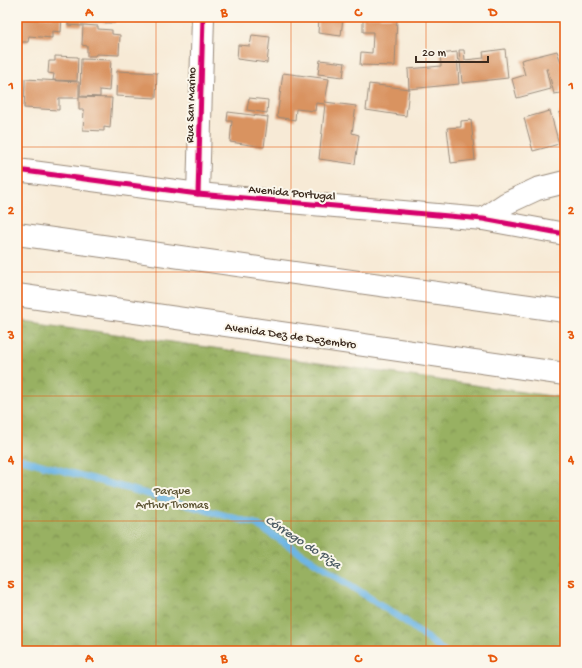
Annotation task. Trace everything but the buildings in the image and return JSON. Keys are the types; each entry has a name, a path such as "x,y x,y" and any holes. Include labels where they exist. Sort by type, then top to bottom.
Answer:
{"main road":[{"name":"Rua San Marino","path":"198,194 203,17"},
{"name":"Avenida Portugal","path":"17,170 198,194 483,219 565,234"},
{"path":"483,219 507,203 537,190 565,182"},
{"path":"17,234 565,312"},
{"name":"Avenida Dez de Dezembro","path":"17,295 565,374"}],"green space":[{"name":"Parque Arthur Thomas","path":"17,320 565,398 565,651 17,651"}],"waterway":[{"name":"Córrego do Piza","path":"17,458 256,524 405,621 443,651"}],"cycle path":[{"path":"198,194 203,17"},
{"path":"17,170 198,194 483,219 565,234"}]}
